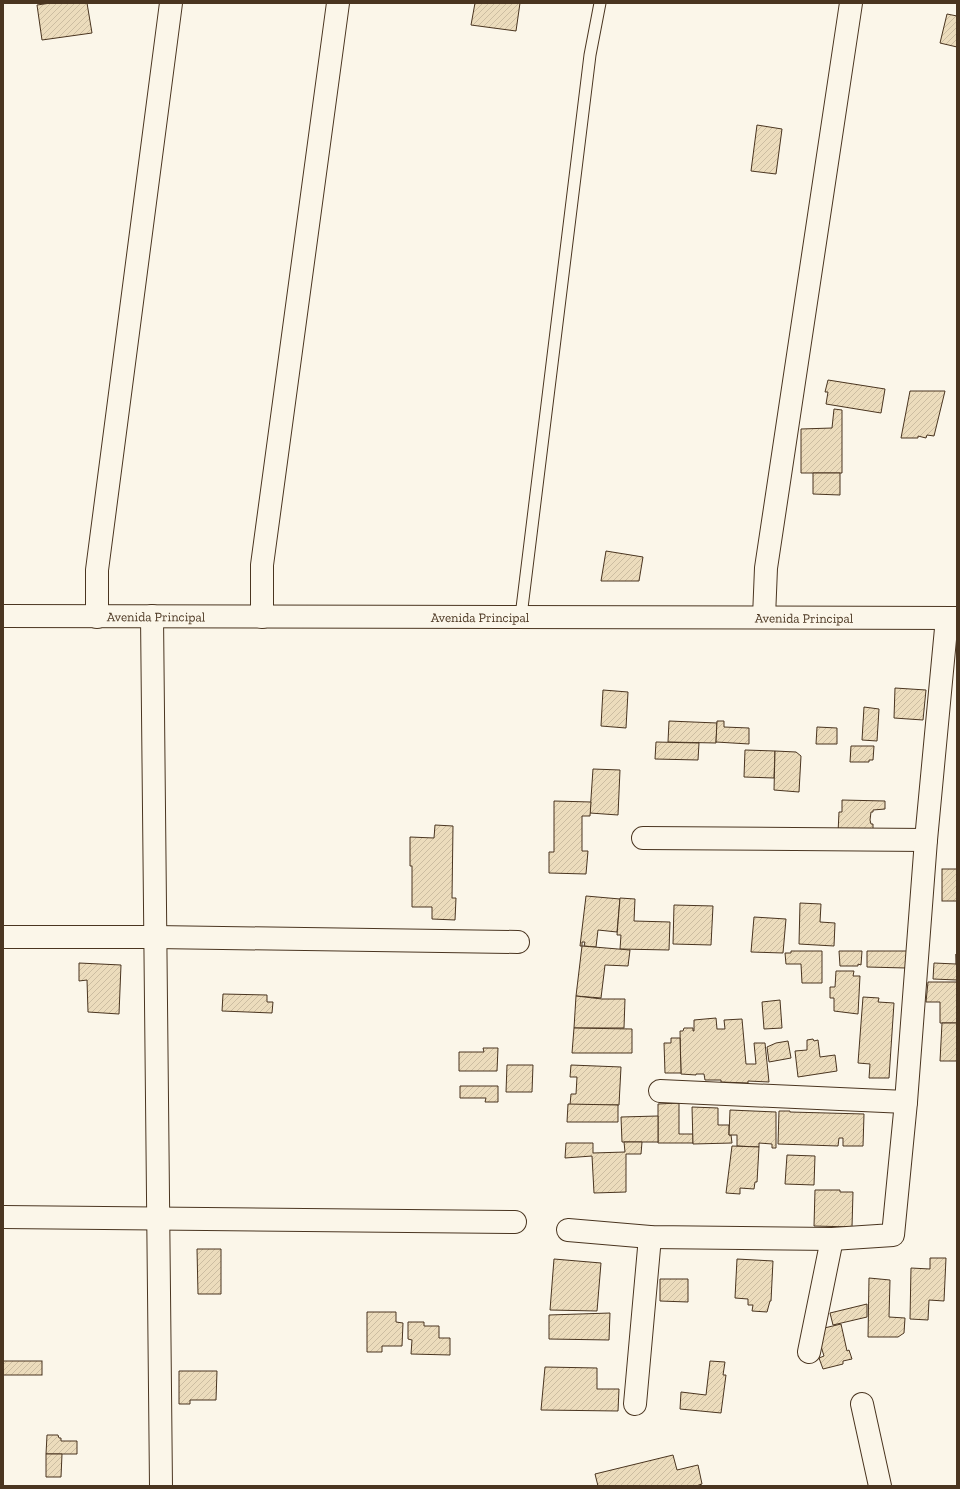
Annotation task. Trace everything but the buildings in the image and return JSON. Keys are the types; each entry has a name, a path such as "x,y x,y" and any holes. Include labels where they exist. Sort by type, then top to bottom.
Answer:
{"street":[{"path":"97,617 97,570 171,3"},
{"path":"262,617 262,565 338,3"},
{"path":"764,617 766,568 851,3"},
{"name":"Avenida Principal","path":"3,616 952,618"},
{"path":"152,616 161,1486"},
{"path":"568,1230 650,1237 832,1239 893,1235 906,1102 926,840 952,618"},
{"path":"643,838 926,840"},
{"path":"3,937 155,937 518,942"},
{"path":"660,1090 906,1102"},
{"path":"3,1217 515,1222"},
{"path":"635,1404 650,1237"},
{"path":"809,1352 832,1239"},
{"path":"862,1404 880,1486"}],"lane":[{"path":"521,616 590,55 600,3"}]}
